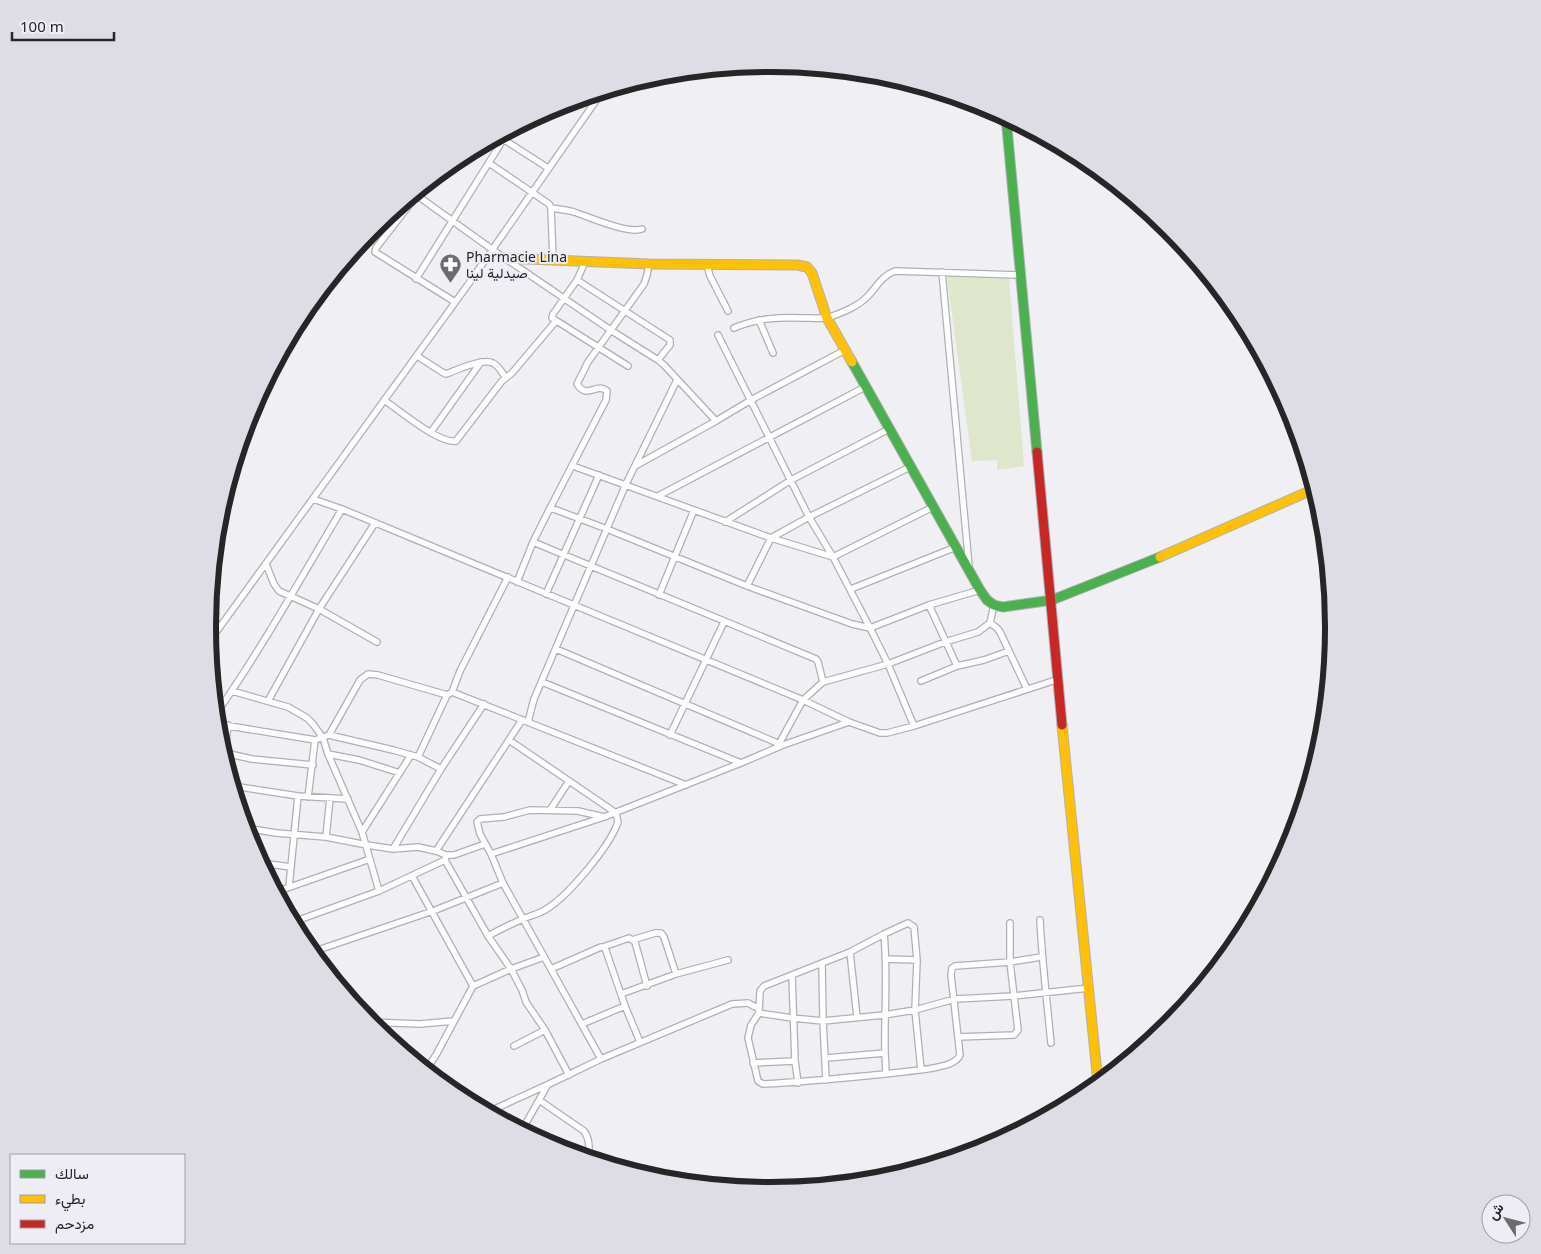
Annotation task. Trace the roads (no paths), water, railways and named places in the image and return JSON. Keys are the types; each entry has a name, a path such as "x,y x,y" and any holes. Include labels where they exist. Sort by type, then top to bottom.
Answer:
{"street":[{"path":"216,632 456,302 596,101"},
{"path":"1007,126 1052,600 1068,792 1097,1075"},
{"path":"505,140 548,168"},
{"path":"416,279 501,143"},
{"path":"489,163 546,200 551,208 553,260"},
{"path":"421,197 504,258 658,360 716,421"},
{"path":"551,208 573,212 620,227 642,229"},
{"path":"403,212 375,250 376,254 456,302"},
{"path":"504,258 649,264 797,265 807,267 812,273 827,318 980,590 987,600 994,605 1003,607 1052,600 1152,561 1308,492"},
{"path":"585,262 577,280 552,318 628,366"},
{"path":"517,582 533,542 604,407 608,395 602,388 586,391 576,384 598,348 612,331 646,280 649,264"},
{"path":"707,265 710,276 728,311"},
{"path":"734,328 773,317 827,318 861,303 880,280 895,271 1021,275"},
{"path":"942,272 969,571"},
{"path":"577,280 670,340 670,345 658,360"},
{"path":"760,320 772,353"},
{"path":"384,400 431,432 448,441 456,441 498,386 556,322"},
{"path":"718,335 809,517 870,628 888,664 914,726"},
{"path":"635,466 751,400 845,350"},
{"path":"417,356 446,374 486,362 494,364 506,378"},
{"path":"431,432 481,362"},
{"path":"436,851 509,740 525,721 626,484 677,380"},
{"path":"658,496 866,387"},
{"path":"725,522 791,480 889,429"},
{"path":"572,466 626,484 725,522 833,558 933,508"},
{"path":"747,586 771,538 910,467"},
{"path":"546,594 599,475"},
{"path":"313,499 508,577 803,700 849,722 880,733 887,734 914,726 1059,679"},
{"path":"550,508 747,586 839,620 870,628 929,606 980,590"},
{"path":"222,705 342,509"},
{"path":"659,594 694,510"},
{"path":"268,702 318,609 375,523"},
{"path":"533,542 816,659 823,682"},
{"path":"850,590 956,547"},
{"path":"266,564 276,588 377,642"},
{"path":"418,757 508,577"},
{"path":"781,744 803,700 823,682 888,664 945,642 978,632 990,623 994,605"},
{"path":"929,606 957,666"},
{"path":"670,735 724,622"},
{"path":"990,623 998,628 1027,689"},
{"path":"556,649 781,744"},
{"path":"921,681 957,666 984,660 1009,651"},
{"path":"326,737 360,680 368,674 378,675 484,704 686,785"},
{"path":"542,682 741,763"},
{"path":"232,691 299,712 308,718 326,737 328,754 367,845 379,891"},
{"path":"393,849 441,769 484,704"},
{"path":"491,854 604,818 741,763 781,744 849,722"},
{"path":"227,735 228,725 315,740 326,737 411,755 441,769"},
{"path":"308,797 315,740"},
{"path":"488,936 542,912 558,900 574,885 610,840 618,822 616,813 509,740"},
{"path":"328,754 359,760 400,773"},
{"path":"362,832 411,755"},
{"path":"232,756 313,765"},
{"path":"550,810 569,782"},
{"path":"240,787 298,796 348,799"},
{"path":"289,887 298,796"},
{"path":"326,837 330,798"},
{"path":"600,1059 503,883 477,822 480,819 504,817 530,810 578,811 604,818"},
{"path":"254,830 276,834 326,837 393,849 418,847 436,851 446,857 488,936 510,969 522,990 526,1002 545,1030 569,1075"},
{"path":"300,920 379,891 412,876 446,857 485,844"},
{"path":"282,890 370,859"},
{"path":"269,864 291,866"},
{"path":"412,876 473,986"},
{"path":"320,949 433,912 503,883"},
{"path":"1040,920 1050,1043"},
{"path":"921,1070 915,1010 918,960 914,927 911,924 908,923 822,964 764,986 760,991 759,1011 749,1031 753,1063 760,1083 826,1080 921,1070 947,1064 956,1060 960,1055 951,971 955,966 1010,962 1042,957"},
{"path":"958,1037 1014,1035 1018,1030 1010,962 1010,923"},
{"path":"551,969 629,938 632,940 661,933 676,974"},
{"path":"884,934 886,959 884,1015 886,1073"},
{"path":"632,940 636,944 647,986"},
{"path":"603,947 640,1042"},
{"path":"850,952 857,1017"},
{"path":"430,1064 473,986 510,969 544,957"},
{"path":"886,959 918,960"},
{"path":"621,994 676,974 728,960"},
{"path":"822,964 826,1080"},
{"path":"792,975 794,1061 798,1082"},
{"path":"496,1109 547,1086 600,1059 732,1004 748,1003 759,1011 792,1018 823,1021 915,1010 954,999 1014,996 1089,988"},
{"path":"582,1024 625,1006"},
{"path":"382,1023 420,1024 453,1021"},
{"path":"514,1046 545,1030"},
{"path":"826,1058 885,1053"},
{"path":"753,1063 794,1061"},
{"path":"525,1124 547,1086"},
{"path":"539,1100 584,1130 589,1141 588,1151"}],"place":[{"name":"Pharmacie Lina صيدلية لينا","path":"450,284"}]}
